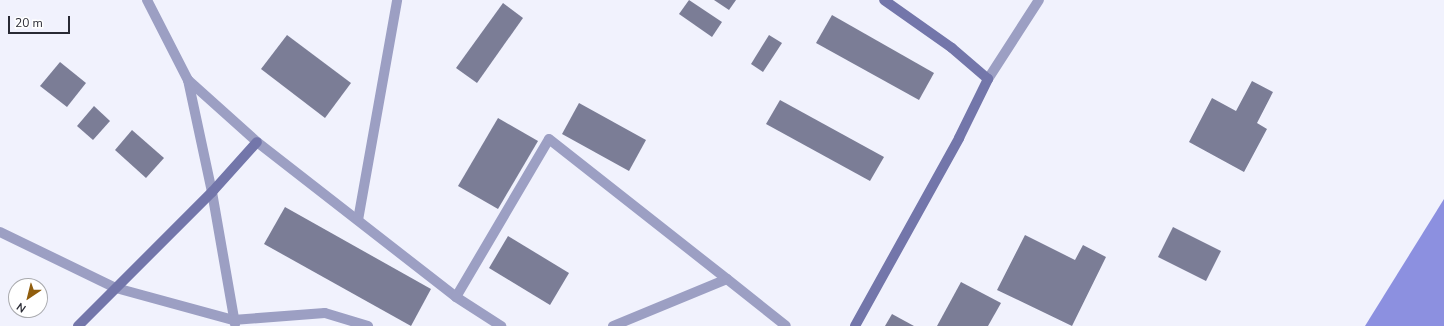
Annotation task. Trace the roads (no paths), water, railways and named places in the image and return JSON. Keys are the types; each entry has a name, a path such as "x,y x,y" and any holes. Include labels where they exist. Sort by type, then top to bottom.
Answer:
{"main road":[{"path":"856,326 959,138 988,79 952,48 884,0"},
{"path":"78,326 212,192 258,142"}],"street":[{"path":"147,0 188,80 212,192 234,323"},
{"path":"358,220 397,0"},
{"path":"988,79 1039,0"},
{"path":"188,80 258,142 456,297 501,326"},
{"path":"456,297 549,139 786,326"},
{"path":"0,232 116,288 234,323 325,313 368,326"},
{"path":"613,326 728,279"}],"water":[{"path":"1444,199 1444,326 1365,326"}]}
